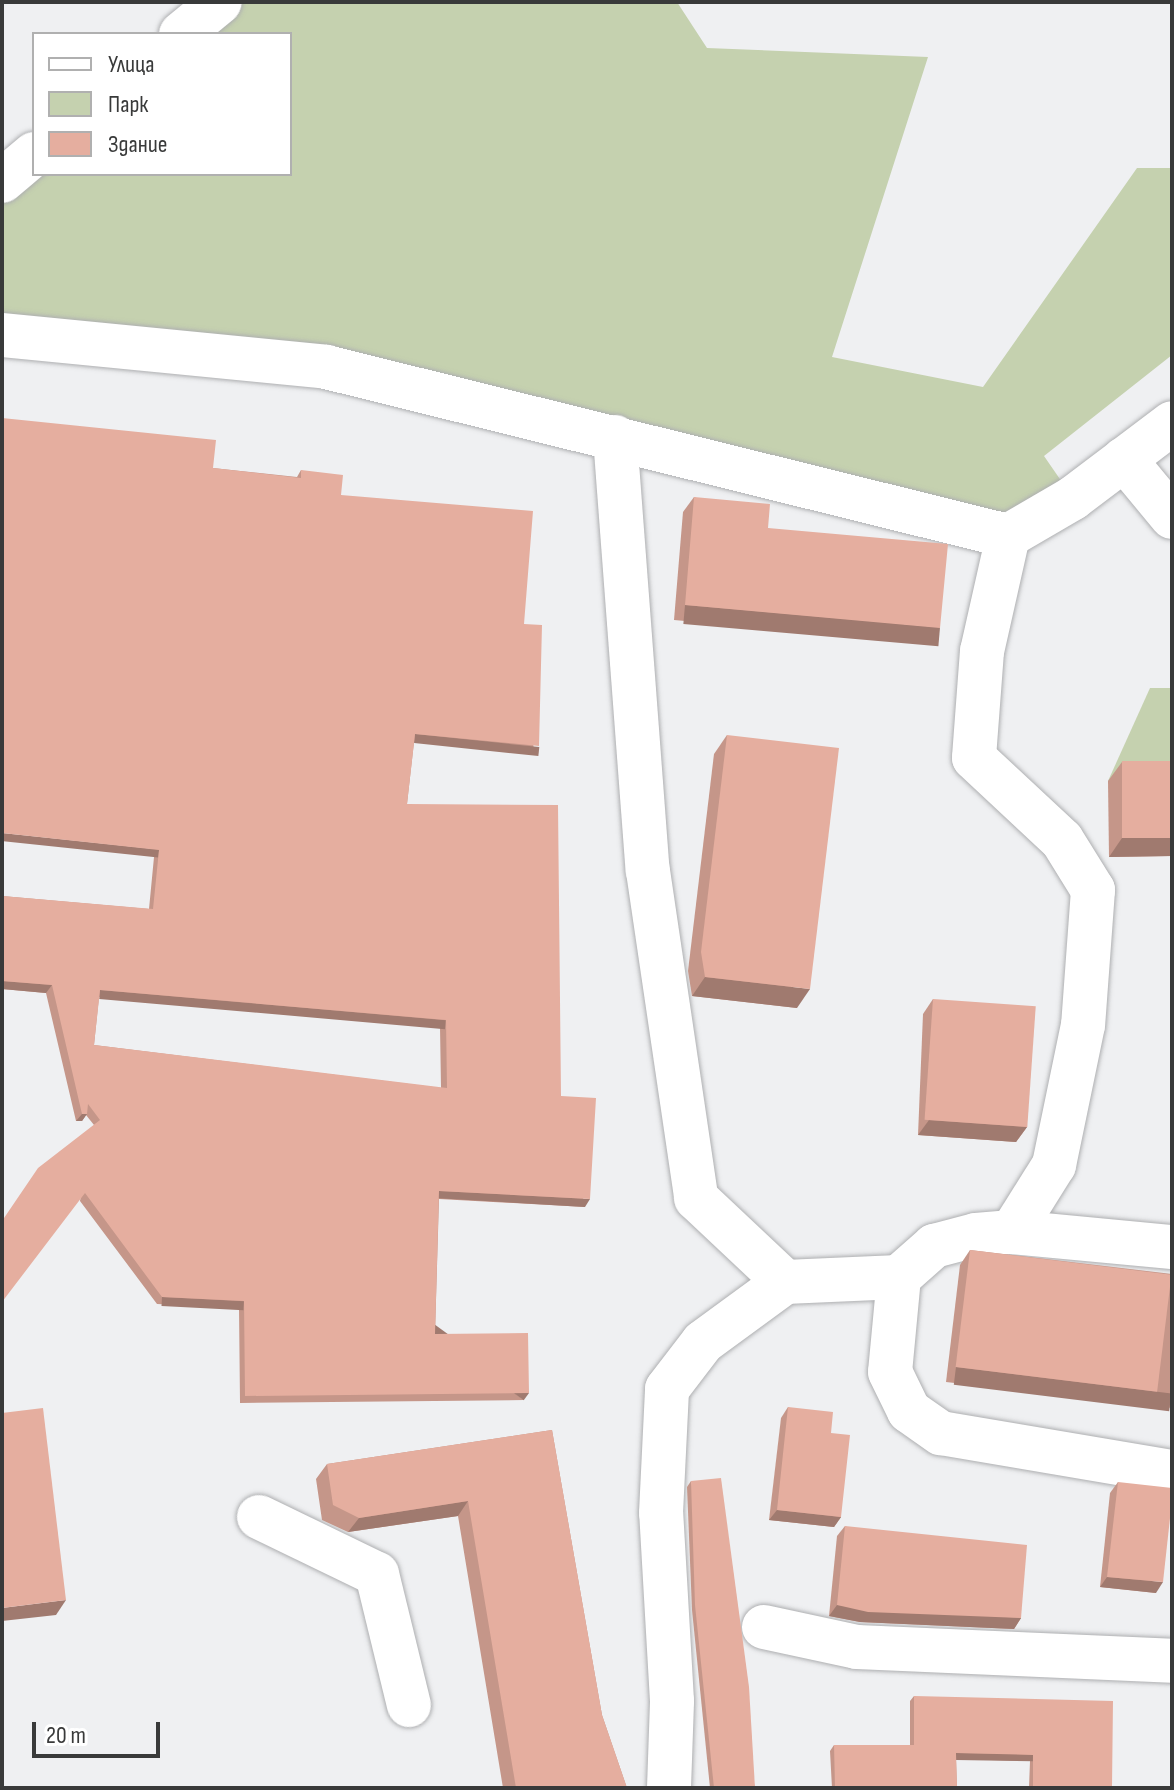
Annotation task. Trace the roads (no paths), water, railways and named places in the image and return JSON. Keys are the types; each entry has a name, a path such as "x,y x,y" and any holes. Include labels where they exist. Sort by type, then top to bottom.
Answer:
{"lane":[{"path":"183,32 220,2"},
{"path":"2,181 32,156"},
{"path":"2,335 326,367 1008,536"},
{"path":"1012,1232 1054,1165 1083,1025 1093,890 1062,840 974,758 982,651 1008,536 1124,459 1172,423"},
{"path":"615,437 648,871 696,1198 785,1282"},
{"path":"1124,459 1172,517"},
{"path":"669,1788 672,1701 661,1513 667,1389 703,1342 785,1282 899,1277 934,1246 1012,1232 1172,1247"},
{"path":"899,1277 890,1372 909,1411 941,1433 1172,1472"},
{"path":"259,1517 377,1574 409,1705"},
{"path":"764,1627 857,1647 1172,1661"}]}
